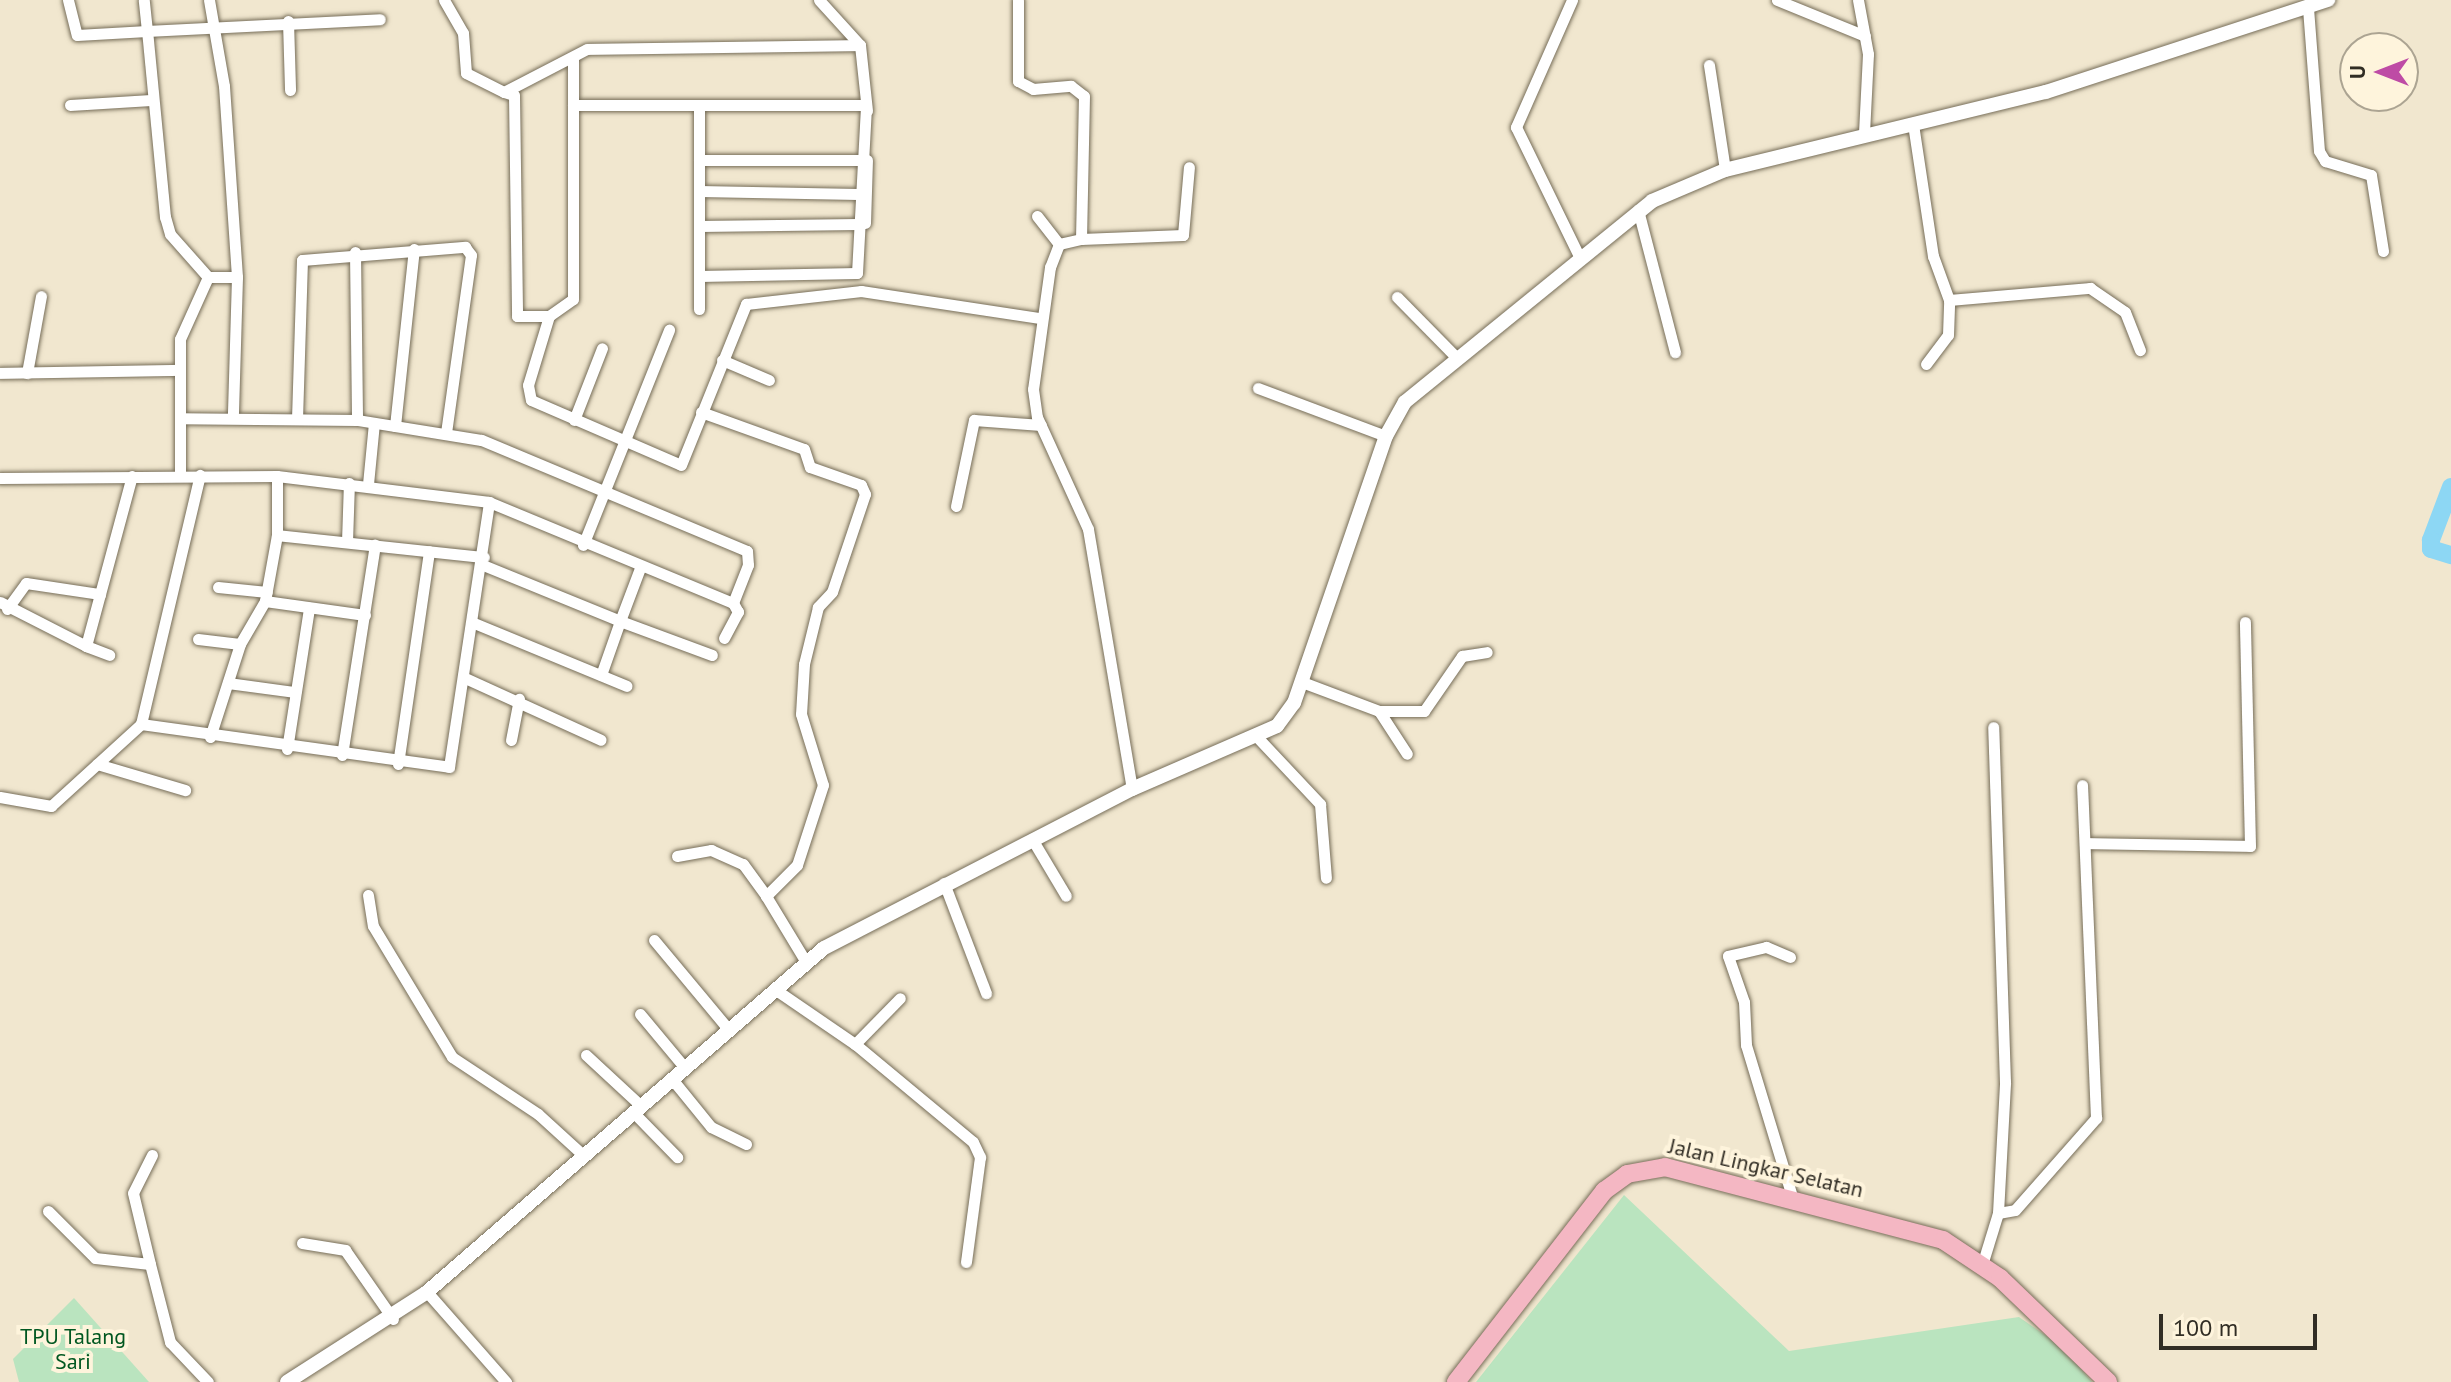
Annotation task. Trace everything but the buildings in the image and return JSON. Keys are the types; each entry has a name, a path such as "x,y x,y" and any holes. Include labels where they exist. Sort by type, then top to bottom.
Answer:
{"highway":[{"name":"Jalan Lingkar Selatan","path":"1456,1382 1581,1219 1627,1174 1665,1167 1792,1196 1943,1240 1982,1265 2108,1382"}],"street":[{"path":"68,0 73,34 288,21 380,19"},
{"path":"144,0 151,100 170,234 208,277 237,277"},
{"path":"209,0 224,86 237,277 233,415"},
{"path":"444,0 463,33 466,73 514,95 517,316 549,316 573,299 573,58"},
{"path":"1018,0 1023,88 1071,86 1084,96 1081,239"},
{"path":"1572,0 1516,127 1579,256"},
{"path":"1777,0 1865,36"},
{"path":"1858,0 1865,36 1864,132"},
{"path":"824,2 860,45 864,105 861,291"},
{"path":"287,1382 393,1319 427,1292 806,962 944,883 1132,789 1258,738 1287,715 1302,682 1386,436 1405,402 1455,356 1638,210 1725,170 1864,132 1913,124 2046,92 2320,3 2319,151 2325,161 2371,175 2383,251"},
{"path":"288,21 290,90"},
{"path":"504,92 573,58 628,44 860,45"},
{"path":"1709,65 1725,170"},
{"path":"70,105 151,100"},
{"path":"573,105 864,105"},
{"path":"699,105 699,309"},
{"path":"699,276 857,273 864,105"},
{"path":"1913,124 1933,256 1949,300 1948,335 1926,364"},
{"path":"699,160 860,160"},
{"path":"1059,244 1081,239 1183,235 1189,167"},
{"path":"699,191 858,194"},
{"path":"1638,210 1675,352"},
{"path":"1037,216 1059,244"},
{"path":"699,226 858,224"},
{"path":"1059,244 1040,318 1033,389 1041,425 1088,529 1132,789"},
{"path":"297,419 302,260 355,252 465,247 471,255 446,433"},
{"path":"395,426 414,249"},
{"path":"355,252 357,420"},
{"path":"180,475 180,370 190,304 208,277"},
{"path":"1949,300 2082,286 2125,312 2140,350"},
{"path":"549,316 528,385 531,400 681,465 746,304 861,291 1040,318"},
{"path":"27,373 41,296"},
{"path":"1397,297 1455,356"},
{"path":"583,545 669,330"},
{"path":"574,420 602,348"},
{"path":"722,360 769,380"},
{"path":"0,373 180,370"},
{"path":"1258,388 1386,436"},
{"path":"701,412 804,449 810,467 861,485 865,494 832,592 818,607 804,664 801,714 823,785 797,865 766,896"},
{"path":"180,418 233,415 357,420 481,440 747,551 733,603"},
{"path":"956,506 974,420 1041,425"},
{"path":"368,484 374,423"},
{"path":"0,797 51,806 141,724 200,475"},
{"path":"86,646 132,476"},
{"path":"210,737 240,644 266,596 277,535 277,476"},
{"path":"0,478 277,476 368,484 489,502 583,545 733,603 738,612 724,638"},
{"path":"347,542 349,483"},
{"path":"141,724 398,764 452,764 484,561 489,502"},
{"path":"277,535 429,551 484,561 620,621 712,655"},
{"path":"342,755 375,545"},
{"path":"398,764 429,551"},
{"path":"601,675 640,568"},
{"path":"100,594 26,583 4,605 109,655"},
{"path":"218,587 309,608 365,615"},
{"path":"287,749 309,608"},
{"path":"2086,843 2250,846 2245,622"},
{"path":"474,623 627,686"},
{"path":"198,639 240,644"},
{"path":"1302,682 1379,711 1424,711 1462,656 1487,652"},
{"path":"465,678 519,699 601,740"},
{"path":"228,683 295,692"},
{"path":"511,740 519,699"},
{"path":"1379,711 1407,754"},
{"path":"1982,1265 1998,1213 2004,970 1993,727"},
{"path":"1258,738 1320,804 1326,878"},
{"path":"97,764 185,790"},
{"path":"1998,1213 2015,1210 2096,1118 2082,785"},
{"path":"1032,839 1066,896"},
{"path":"677,856 722,854 743,864 806,962"},
{"path":"944,883 986,993"},
{"path":"368,895 373,926 452,1057 538,1114 584,1156"},
{"path":"654,940 729,1030"},
{"path":"1790,957 1766,947 1728,956 1744,1002 1746,1045 1792,1196"},
{"path":"776,990 855,1044 978,1150 966,1262"},
{"path":"855,1044 900,998"},
{"path":"640,1014 685,1068"},
{"path":"586,1055 677,1157"},
{"path":"672,1079 711,1127 746,1144"},
{"path":"152,1155 133,1193 150,1264 170,1342 208,1382"},
{"path":"48,1211 95,1258 150,1264"},
{"path":"302,1243 345,1250 393,1319"},
{"path":"427,1292 506,1382"}],"green space":[{"path":"1624,1195 1789,1351 2019,1317 2062,1347 2092,1382 1476,1382"},
{"name":"TPU Talang Sari","path":"74,1298 149,1382 19,1382 13,1359"}],"waterway":[{"path":"2451,487 2431,540 2431,549 2451,555"}]}
